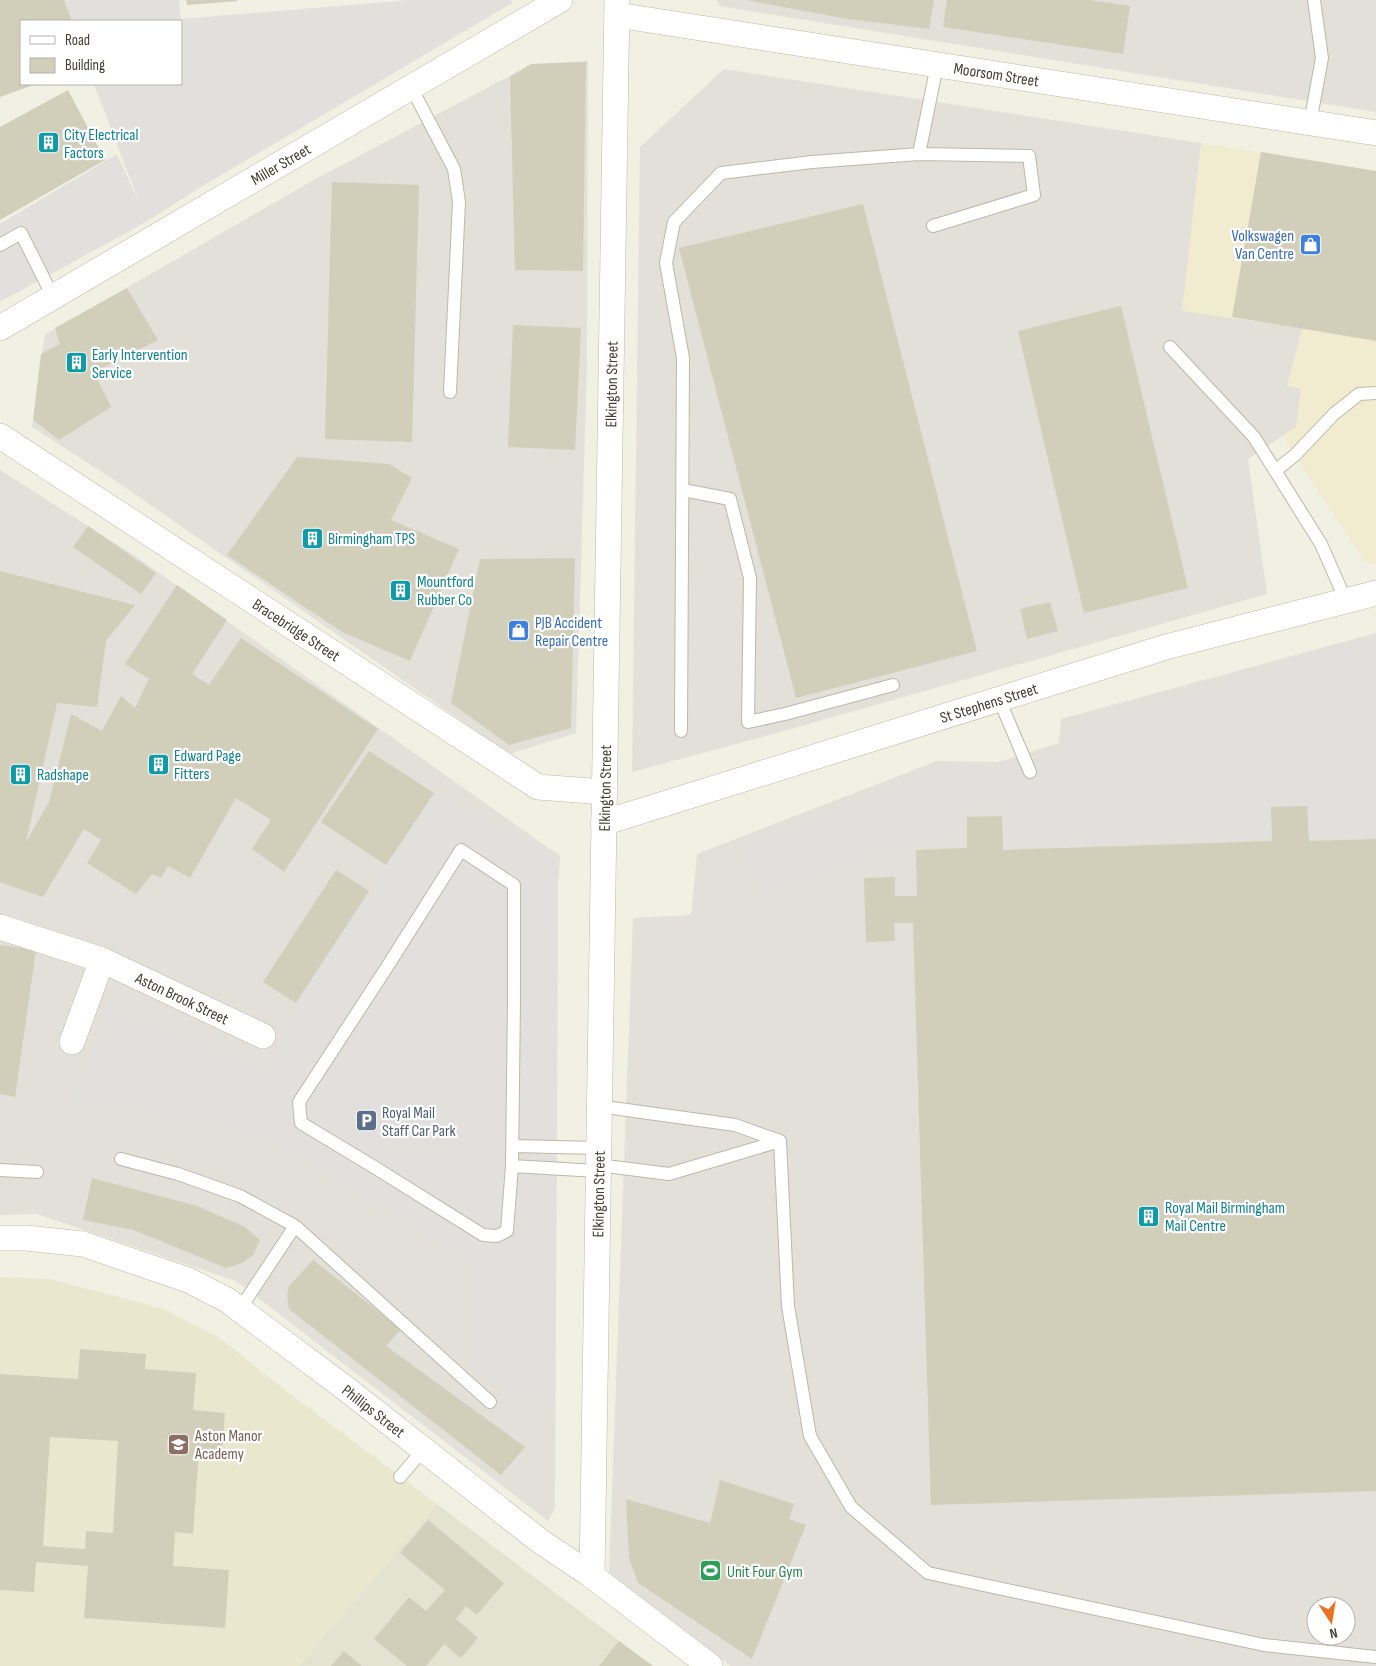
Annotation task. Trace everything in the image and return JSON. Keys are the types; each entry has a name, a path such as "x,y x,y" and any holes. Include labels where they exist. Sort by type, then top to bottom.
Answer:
{"street":[{"name":"Miller Street","path":"0,328 560,0"},
{"name":"Moorsom Street","path":"617,7 937,65 1376,133"},
{"name":"Elkington Street","path":"592,1576 617,7"},
{"name":"Bracebridge Street","path":"0,436 538,787 604,792"},
{"name":"St Stephens Street","path":"603,823 1166,647 1376,594"},
{"name":"Aston Brook Street","path":"0,927 102,960 263,1036"},
{"path":"72,1042 102,960"},
{"name":"Phillips Street","path":"0,1238 26,1238 83,1244 188,1280 227,1300 345,1388 540,1541 592,1576 710,1666"}],"lane":[{"path":"1310,123 1322,58 1314,0"},
{"path":"919,154 937,65"},
{"path":"411,88 454,169 459,202 450,392"},
{"path":"681,731 683,358 666,263 674,222 721,173 812,162 919,154 1029,156 1034,195 933,226"},
{"path":"0,245 21,233 53,297"},
{"path":"1170,347 1254,437 1321,544 1346,601"},
{"path":"1275,471 1295,455 1334,414 1359,394 1376,393"},
{"path":"683,490 730,499 750,578 748,722 893,685"},
{"path":"999,699 1030,772"},
{"path":"461,850 514,885 512,1166 507,1231 497,1236 483,1235 301,1123 298,1102 374,988 461,850"},
{"path":"598,1106 735,1125 780,1141"},
{"path":"512,1146 669,1174 780,1141"},
{"path":"780,1141 788,1306 810,1436 851,1506 858,1513 928,1573 1264,1645 1376,1658"},
{"path":"121,1159 178,1174 240,1196 295,1226 490,1402"},
{"path":"512,1166 598,1162"},
{"path":"0,1170 37,1172"},
{"path":"240,1309 295,1226"},
{"path":"400,1477 423,1450"}],"shaded area":[{"path":"63,0 179,0 181,19 410,0 511,0 512,3 201,187 146,222 0,302 0,224 117,154 141,207 94,85 182,85 182,20 71,20"},
{"path":"717,0 1376,0 1376,112 719,6"},
{"path":"588,61 587,362 576,733 509,754 116,481 32,427 45,335 312,181 532,64"},
{"path":"724,69 1201,143 1182,311 1302,328 1287,386 1301,388 1296,427 1248,459 1267,594 632,772 640,147"},
{"path":"1201,143 1376,171 1376,564 1366,563 1283,436 1296,426 1286,386 1182,311"},
{"path":"0,470 135,556 560,856 558,885 555,1508 548,1521 236,1281 37,1214 0,1215"},
{"path":"1376,633 1376,1666 731,1666 609,1573 633,918 691,915 697,854 937,761 998,762 1059,743 1061,719"},
{"path":"1376,635 1376,837 1008,846 1006,809 962,811 958,842 906,846 763,897 740,844 942,766 984,768 1064,750 1074,724"},
{"name":"Royal Mail Staff Car Park","path":"434,793 560,856 558,885 555,1409 470,1370 471,1266 277,1141 74,1100 108,1005 269,1066 296,1003"},
{"name":"Aston Manor Academy","path":"0,1277 50,1279 164,1309 220,1338 277,1384 437,1504 299,1666 0,1666"},
{"path":"437,1504 653,1666 299,1666"}],"building":[{"path":"0,0 64,0 72,20 20,20 20,85 33,85 0,97"},
{"path":"186,0 237,0 238,1 187,5"},
{"path":"746,0 934,0 929,29 848,19"},
{"path":"947,0 1089,0 1130,6 1123,54 943,27"},
{"path":"586,62 583,271 515,270 510,77 531,64"},
{"name":"City Electrical Factors","path":"68,90 105,160 0,220 0,127"},
{"name":"Volkswagen Van Centre","path":"1261,152 1376,171 1376,341 1232,317"},
{"path":"332,182 419,185 412,442 325,439"},
{"path":"863,204 977,651 796,698 679,248"},
{"name":"Early Intervention Service","path":"127,288 158,340 94,372 111,407 59,440 33,420 41,354 60,344 55,328"},
{"path":"1121,306 1188,588 1084,613 1018,331"},
{"path":"513,325 581,328 575,450 508,447"},
{"name":"Birmingham TPS","path":"297,457 389,464 412,478 391,520 459,549 410,661 342,632 227,555"},
{"path":"88,526 156,573 141,594 73,547"},
{"name":"PJB Accident Repair Centre","path":"575,558 571,728 509,745 451,703 480,559"},
{"path":"0,571 135,605 106,641 97,707 57,703 26,842 49,802 71,714 102,731 121,696 135,708 149,679 125,664 177,585 227,620 192,674 209,685 241,638 378,729 284,872 252,849 271,820 236,798 190,878 168,866 161,878 152,874 136,894 87,863 101,840 84,829 43,897 0,882"},
{"path":"1050,602 1058,631 1027,639 1020,609"},
{"path":"369,751 434,793 386,865 321,822"},
{"name":"Royal Mail Birmingham Mail Centre","path":"1307,806 1309,841 1376,839 1376,1491 931,1505 913,923 894,923 895,941 866,942 864,878 895,877 895,896 917,896 916,850 967,848 967,817 1002,816 1003,850 1272,841 1271,807"},
{"path":"336,870 369,891 296,1003 263,982"},
{"path":"0,945 36,950 15,1097 0,1094"},
{"path":"92,1178 197,1206 245,1227 260,1240 253,1255 242,1263 226,1268 134,1230 83,1220"},
{"path":"313,1260 401,1329 386,1346 525,1447 501,1475 289,1309 287,1295 289,1286"},
{"path":"80,1349 146,1354 145,1369 196,1373 193,1410 225,1413 222,1452 199,1450 193,1534 175,1532 173,1566 229,1570 225,1628 84,1618 88,1566 36,1562 34,1592 0,1590 0,1374 78,1379","holes":["50,1437 118,1441 113,1533 86,1531 85,1549 43,1546"]},
{"name":"Unit Four Gym","path":"720,1480 794,1504 789,1519 806,1525 752,1659 638,1583 629,1558 626,1499 710,1523"},
{"path":"428,1520 504,1583 477,1615 466,1606 456,1619 478,1638 461,1658 444,1644 426,1666 407,1666 374,1639 409,1597 426,1611 445,1590 400,1553"},
{"path":"619,1641 653,1666 599,1666"},
{"path":"344,1651 362,1666 331,1666"}],"place":[{"name":"City Electrical Factors","path":"48,143"},
{"name":"Volkswagen Van Centre","path":"1310,244"},
{"name":"Early Intervention Service","path":"76,363"},
{"name":"Birmingham TPS","path":"312,538"},
{"name":"Mountford Rubber Co","path":"401,590"},
{"name":"PJB Accident Repair Centre","path":"519,631"},
{"name":"Edward Page Fitters","path":"158,764"},
{"name":"Radshape","path":"21,774"},
{"name":"Royal Mail Staff Car Park","path":"366,1121"},
{"name":"Royal Mail Birmingham Mail Centre","path":"1149,1216"},
{"name":"Aston Manor Academy","path":"179,1444"},
{"name":"Unit Four Gym","path":"711,1571"}]}
